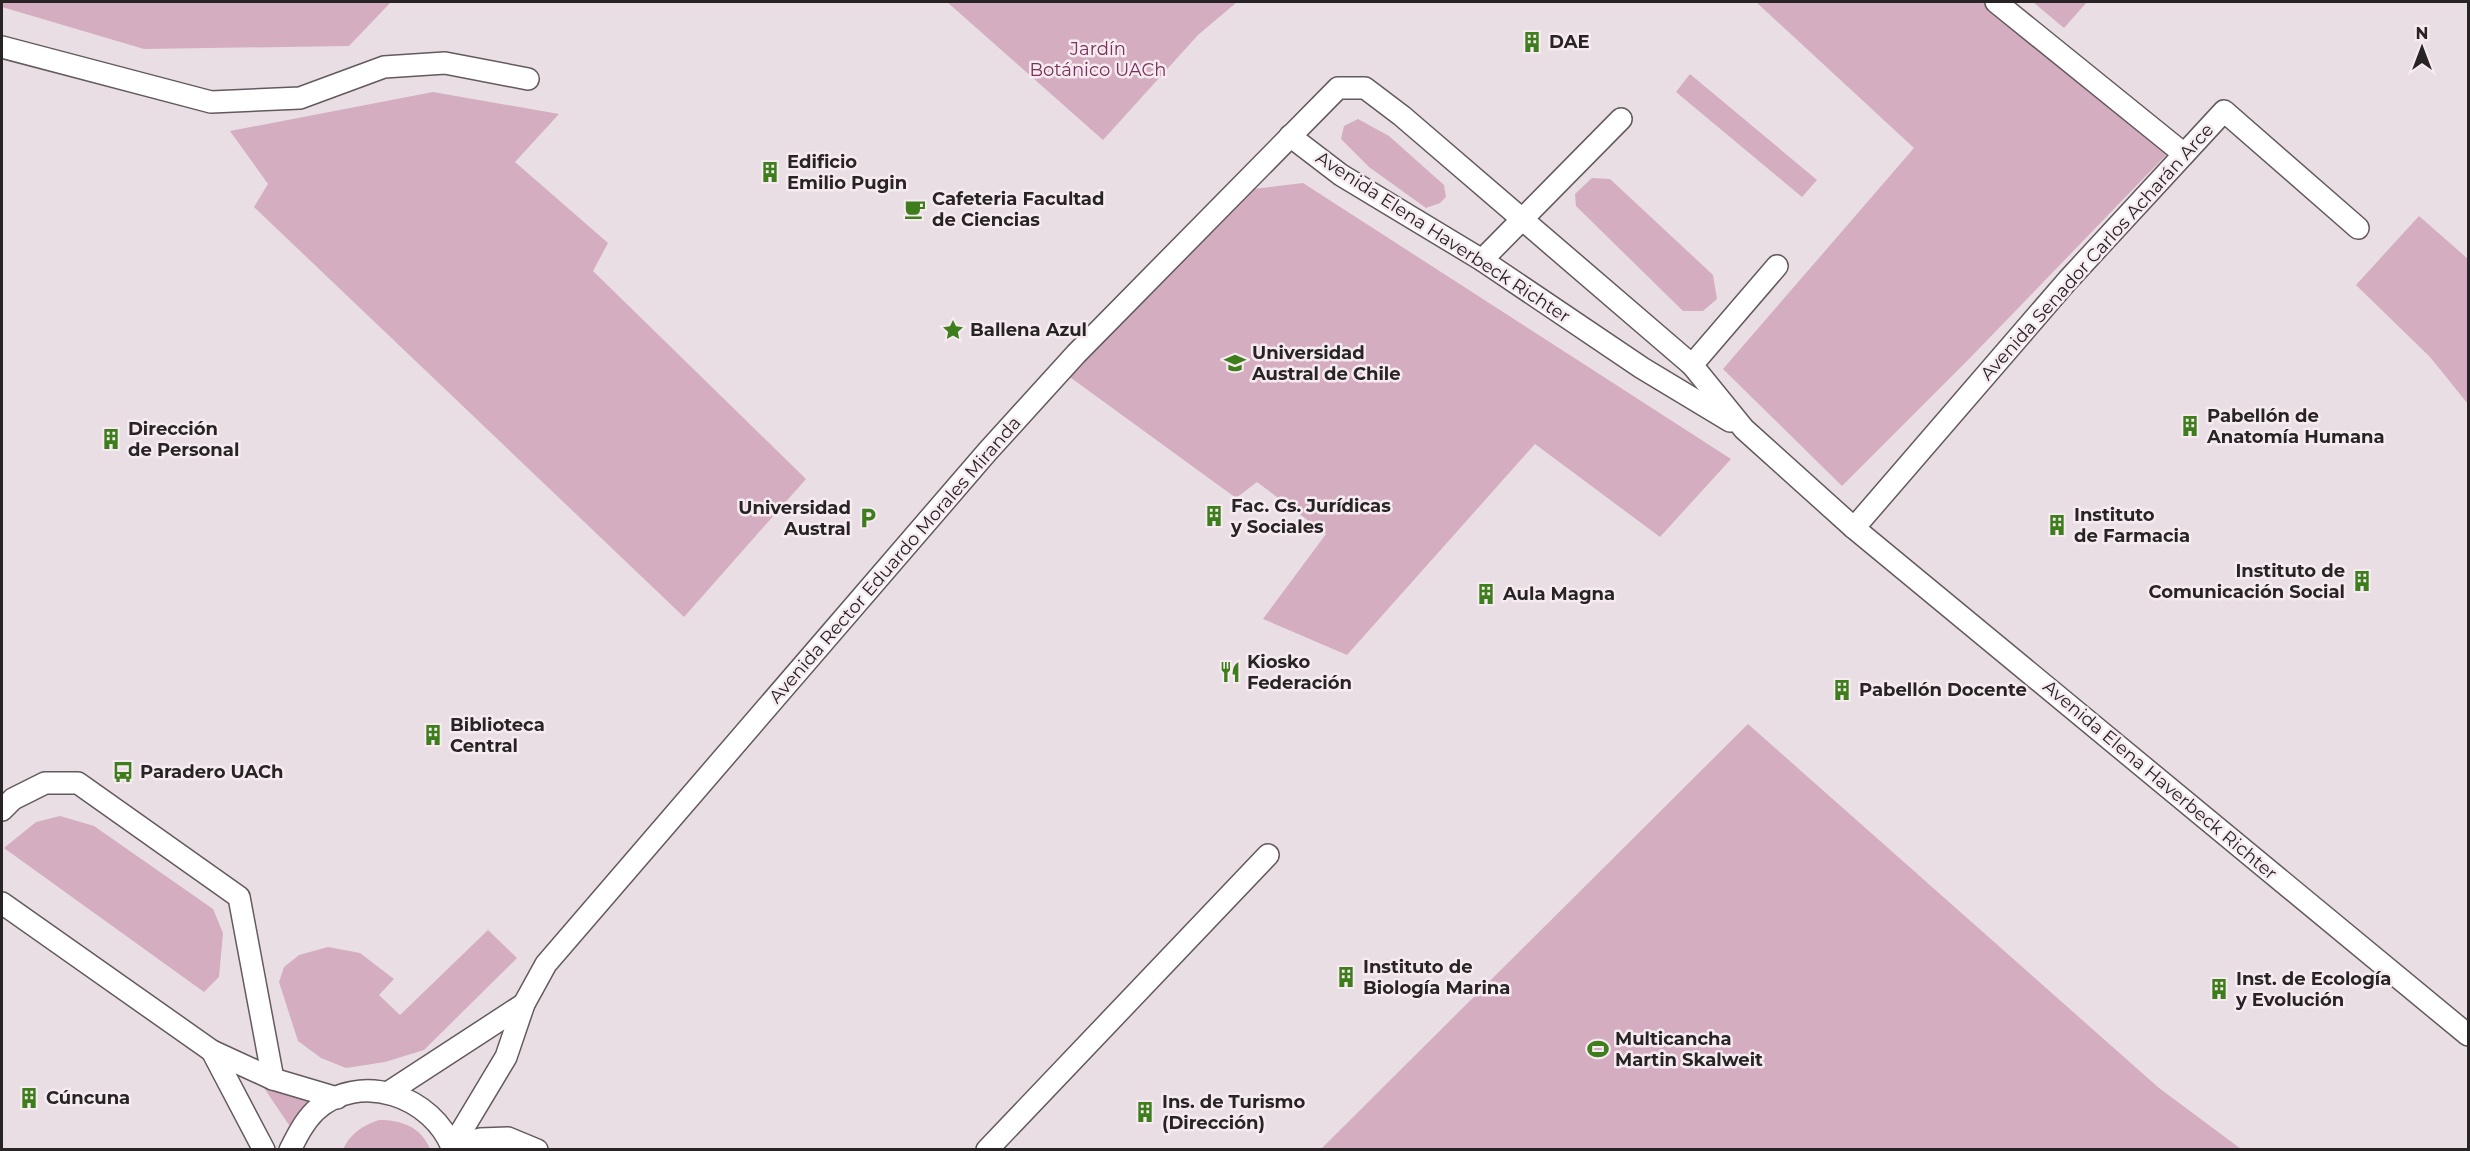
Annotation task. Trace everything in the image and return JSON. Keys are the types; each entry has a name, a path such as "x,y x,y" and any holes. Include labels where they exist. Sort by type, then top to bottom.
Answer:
{"lane":[{"path":"1996,2 2184,154"},
{"path":"2,47 211,102 300,98 384,67 404,65 445,63 528,79"},
{"name":"Avenida Elena Haverbeck Richter","path":"1744,429 1642,368 1482,260 1341,175 1290,136 1338,88 1365,88 1525,219 1692,365 1744,429 1854,528 2469,1035"},
{"name":"Avenida Senador Carlos Acharán Arce","path":"1854,528 2068,280 2223,111 2358,228"},
{"path":"1482,260 1525,219 1621,119"},
{"name":"Avenida Rector Eduardo Morales Miranda","path":"452,1148 506,1057 524,1004 546,964 987,452 1076,354 1290,136"},
{"path":"1692,365 1777,266"},
{"path":"2,810 13,799 45,783 78,783 239,897 273,1079"},
{"path":"987,1149 1268,855"},
{"path":"2,903 212,1051 273,1079 337,1098"},
{"name":"Avenida Rector Eduardo Morales Miranda","path":"389,1092 524,1004"},
{"path":"212,1051 264,1149"},
{"path":"290,1149 301,1128 316,1110 337,1098 362,1092 389,1092 415,1103 438,1122 452,1148 480,1139 508,1138 537,1149"}],"green space":[{"path":"2,2 391,2 349,46 144,49 2,7"},
{"name":"Jardín Botánico UACh","path":"947,2 1237,2 1198,35 1103,140"},
{"path":"1756,2 1982,2 2168,153 1968,360 1842,486 1723,369 1914,148"},
{"path":"2033,2 2087,2 2064,28"},
{"path":"1690,74 1817,180 1802,197 1676,92"},
{"path":"433,92 559,114 515,162 608,243 593,271 806,479 684,617 254,207 268,184 230,131"},
{"path":"1358,119 1389,136 1444,185 1446,197 1440,203 1426,208 1369,167 1341,139 1344,126"},
{"path":"1592,178 1610,179 1713,275 1717,299 1703,311 1683,311 1576,206 1575,194"},
{"path":"1303,183 1731,459 1660,537 1535,444 1347,655 1263,619 1326,534 1257,482 1236,498 1067,375 1253,189"},
{"path":"2419,216 2468,259 2468,404 2430,357 2356,285"},
{"path":"1748,724 2159,1088 2241,1149 1321,1149"},
{"path":"60,816 94,826 213,909 223,933 219,977 204,992 4,848 36,822"},
{"path":"488,930 517,958 424,1050 385,1062 346,1068 321,1058 298,1041 279,982 284,967 299,955 328,947 360,953 394,979 379,995 400,1015"},
{"path":"262,1085 314,1104 291,1128"},
{"path":"379,1120 395,1121 410,1126 421,1135 430,1149 343,1149 358,1131"}],"place":[{"name":"DAE","path":"1532,42"},
{"name":"Edificio Emilio Pugin","path":"770,172"},
{"name":"Cafeteria Facultad de Ciencias","path":"915,209"},
{"name":"Ballena Azul","path":"953,330"},
{"name":"Universidad Austral de Chile","path":"1235,363"},
{"name":"Pabellón de Anatomía Humana","path":"2190,426"},
{"name":"Dirección de Personal","path":"111,439"},
{"name":"Fac. Cs. Jurídicas y Sociales","path":"1214,516"},
{"name":"Universidad Austral","path":"868,518"},
{"name":"Instituto de Farmacia","path":"2057,525"},
{"name":"Instituto de Comunicación Social","path":"2362,581"},
{"name":"Aula Magna","path":"1486,594"},
{"name":"Kiosko Federación","path":"1230,672"},
{"name":"Pabellón Docente","path":"1842,690"},
{"name":"Biblioteca Central","path":"433,735"},
{"name":"Paradero UACh","path":"123,772"},
{"name":"Instituto de Biología Marina","path":"1346,977"},
{"name":"Inst. de Ecología y Evolución","path":"2219,989"},
{"name":"Multicancha Martin Skalweit","path":"1598,1049"},
{"name":"Cúncuna","path":"29,1098"},
{"name":"Ins. de Turismo (Dirección)","path":"1145,1112"}]}
